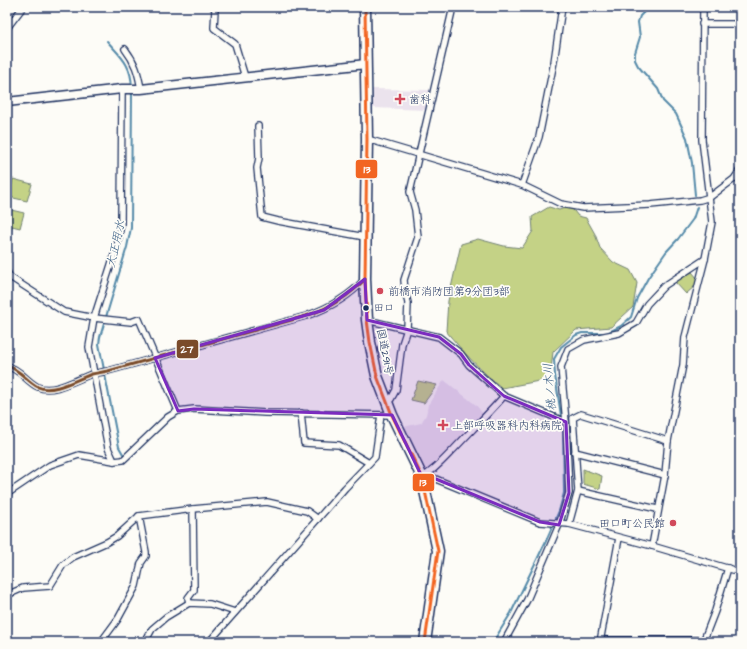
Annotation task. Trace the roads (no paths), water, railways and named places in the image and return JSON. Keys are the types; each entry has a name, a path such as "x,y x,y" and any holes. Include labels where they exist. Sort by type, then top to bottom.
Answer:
{"highway":[{"name":"国道291号","path":"365,7 367,139 365,279 367,320 377,376 386,403 386,415 422,477 438,551 425,642"}],"street":[{"path":"7,28 23,7"},
{"path":"214,7 214,28 235,44 245,78"},
{"path":"386,403 391,399 396,390 402,344 407,329 408,303 404,280 418,237 415,210 410,192 420,155 453,7"},
{"path":"522,186 539,137 554,62 562,7"},
{"path":"652,546 657,509 665,475 668,441 683,365 685,338 705,259 712,222 702,140 703,7"},
{"path":"702,24 740,24"},
{"path":"125,49 132,58 138,71 141,89"},
{"path":"7,102 366,64"},
{"path":"114,461 108,448 96,373 89,347 94,318 117,246 120,224 122,89"},
{"path":"258,126 259,158 257,168 262,217 365,237"},
{"path":"367,139 522,186 561,204 583,208 650,205 700,200 710,197 734,179 740,170"},
{"path":"504,642 527,600 559,525 569,493 566,422 561,367 568,349 584,340 619,333 636,323 647,304 664,286 705,259"},
{"path":"7,272 10,277 64,312 94,318 131,322 139,319 178,411"},
{"path":"7,366 14,368 37,387 46,389 72,383 96,373 108,371 324,310 344,298 357,288 365,279"},
{"path":"367,320 439,337 461,354 469,365 504,396 566,422"},
{"path":"422,477 429,473 446,458 486,417 504,396"},
{"path":"7,494 50,465 79,455 114,461 123,460 168,417 178,411 194,409 265,413 386,415 375,457 345,488 209,642"},
{"path":"301,413 304,443 339,445 369,463"},
{"path":"569,524 578,491 573,418 581,414 668,441"},
{"path":"575,452 665,475"},
{"path":"422,477 431,477 540,522 559,525 569,524 652,546 740,572"},
{"path":"578,491 657,509"},
{"path":"7,595 24,588 50,586 63,565 73,557 117,536 139,516 267,502 307,511 318,519"},
{"path":"189,603 188,598 194,590 193,509"},
{"path":"101,642 118,619 136,586 141,563 146,556 139,516"},
{"path":"619,538 601,641 703,641 715,611 728,568"},
{"path":"145,642 152,629 166,617 189,603 210,604 235,612"}],"waterway":[{"name":"桃ノ木川","path":"644,7 644,12 640,16 638,22 640,37 635,53 635,60 638,66 658,89 663,101 676,114 687,138 692,163 695,195"},
{"name":"大正用水","path":"107,41 124,61 130,72 132,87"},
{"name":"大正用水","path":"123,454 119,447 99,344 131,228 132,91"},
{"name":"桃ノ木川","path":"493,642 511,613 545,543 559,511 564,493 563,429 554,359 561,347 576,335 582,333 607,333 621,326 631,317 637,298 648,278 666,252 693,219 697,207"}],"place":[{"name":"歯科","path":"400,99"},
{"name":"前橋市消防団第9分団3部","path":"380,291"},
{"name":"田口","path":"366,308"},
{"name":"上部呼吸器科内科病院","path":"443,425"},
{"name":"田口町公民館","path":"673,523"}]}
